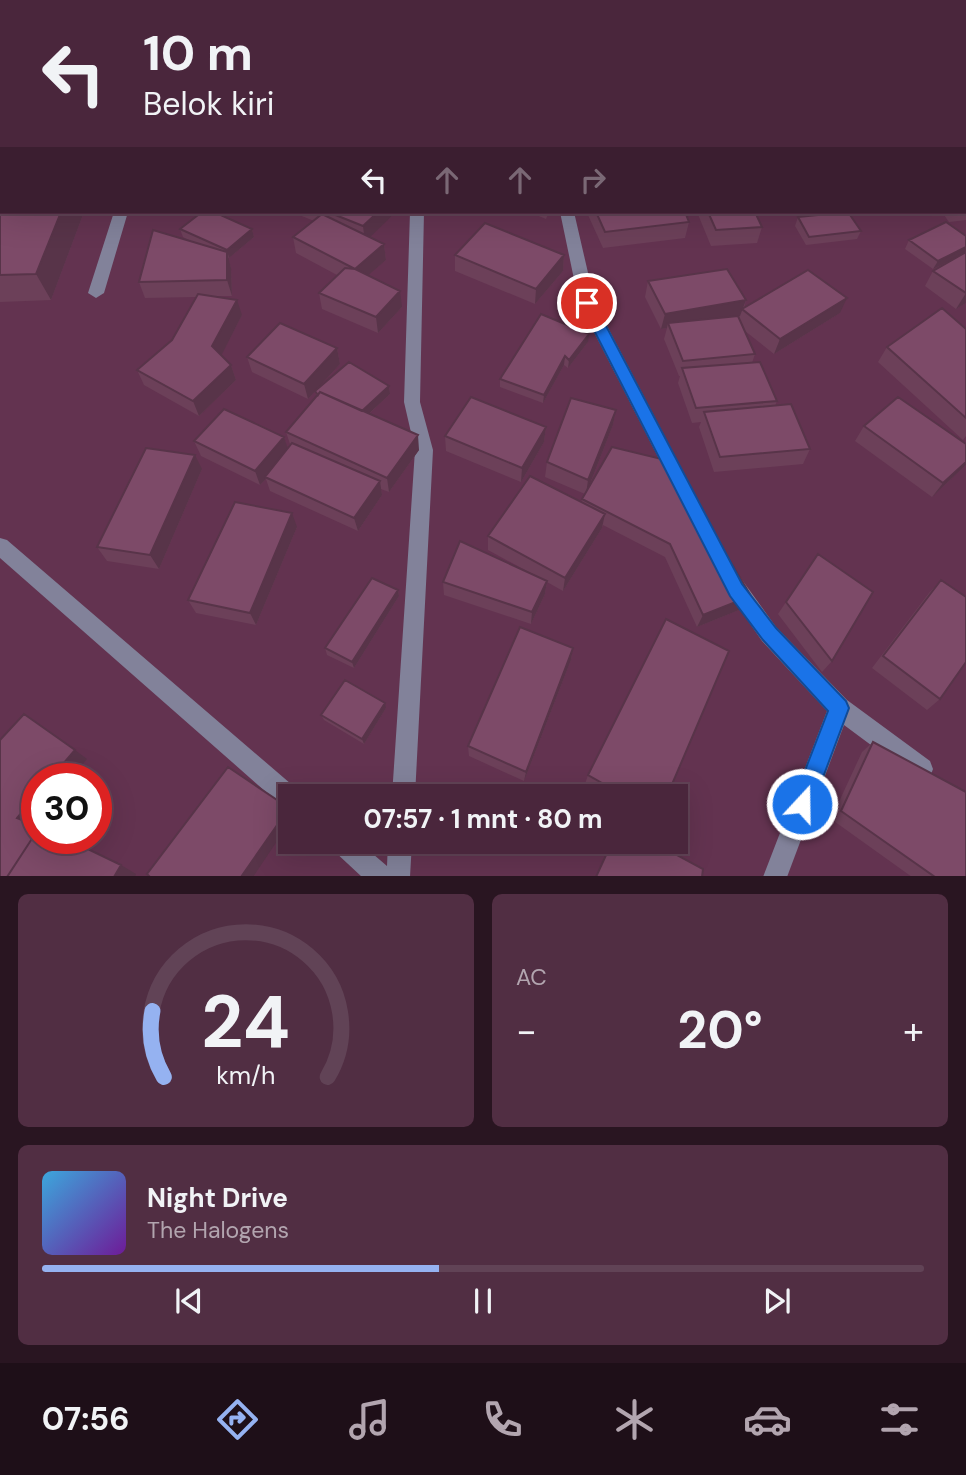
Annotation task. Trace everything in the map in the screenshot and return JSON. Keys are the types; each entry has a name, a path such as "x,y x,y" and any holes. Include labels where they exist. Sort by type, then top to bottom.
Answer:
{"street":[{"path":"96,293 120,214"},
{"path":"404,784 424,450 412,402 417,214"},
{"path":"568,214 587,303 685,492"},
{"path":"0,546 278,788"},
{"path":"723,565 736,590 769,634 839,708 922,769"},
{"path":"775,876 839,708"},
{"path":"355,854 380,876"},
{"path":"398,876 399,854"}],"building":[{"path":"0,214 60,214 36,274 0,275"},
{"path":"199,214 218,214 252,229 227,250 180,229"},
{"path":"322,214 384,244 355,269 293,237"},
{"path":"333,214 376,214 363,226"},
{"path":"597,214 686,214 689,222 605,232"},
{"path":"709,214 756,214 762,227 716,230"},
{"path":"849,214 861,231 809,237 798,217"},
{"path":"946,222 966,236 966,247 938,261 909,240"},
{"path":"485,223 564,255 536,289 455,255"},
{"path":"153,230 227,252 227,280 139,282"},
{"path":"966,252 966,293 933,271"},
{"path":"345,268 355,269 400,291 376,317 319,293"},
{"path":"727,269 746,300 665,314 648,281"},
{"path":"808,270 847,298 780,339 742,309"},
{"path":"198,294 237,300 212,346 231,365 193,401 137,370 172,340"},
{"path":"942,308 966,329 966,418 887,347"},
{"path":"541,314 589,334 569,360 565,356 544,395 500,379"},
{"path":"738,316 755,354 683,361 668,323"},
{"path":"280,323 337,348 304,384 247,357"},
{"path":"349,362 389,386 362,411 320,392 318,395 315,391"},
{"path":"760,362 777,401 696,408 682,368"},
{"path":"320,392 418,435 387,478 286,432"},
{"path":"471,397 546,427 522,468 445,436"},
{"path":"898,397 966,444 966,462 943,483 864,426"},
{"path":"571,398 616,410 588,480 547,462"},
{"path":"791,404 810,449 720,457 704,412"},
{"path":"224,409 284,437 255,471 194,441"},
{"path":"292,443 380,481 354,518 265,477"},
{"path":"612,447 670,461 751,596 703,615 670,544 582,499"},
{"path":"146,448 195,455 150,555 97,547"},
{"path":"530,476 605,514 565,578 488,536"},
{"path":"235,502 292,513 250,613 188,600"},
{"path":"460,541 547,581 532,612 443,582"},
{"path":"818,554 873,592 832,661 786,602"},
{"path":"372,578 398,590 352,662 325,648"},
{"path":"941,580 966,597 966,662 940,699 883,656"},
{"path":"666,619 729,651 672,784 604,784 588,775"},
{"path":"520,627 573,648 526,772 468,746"},
{"path":"345,680 385,703 362,739 321,715"},
{"path":"24,714 75,750 64,763 21,763 21,813 17,818 21,820 22,854 8,876 0,876 0,740"},
{"path":"873,742 966,792 966,876 934,876 841,811"},
{"path":"228,767 278,801 278,824 242,876 147,874"},
{"path":"22,854 98,854 121,865 115,876 8,876"},
{"path":"607,854 675,854 703,869 702,876 596,876"}],"route":[{"path":"587,303 736,590 769,634 839,708 802,804"}]}
